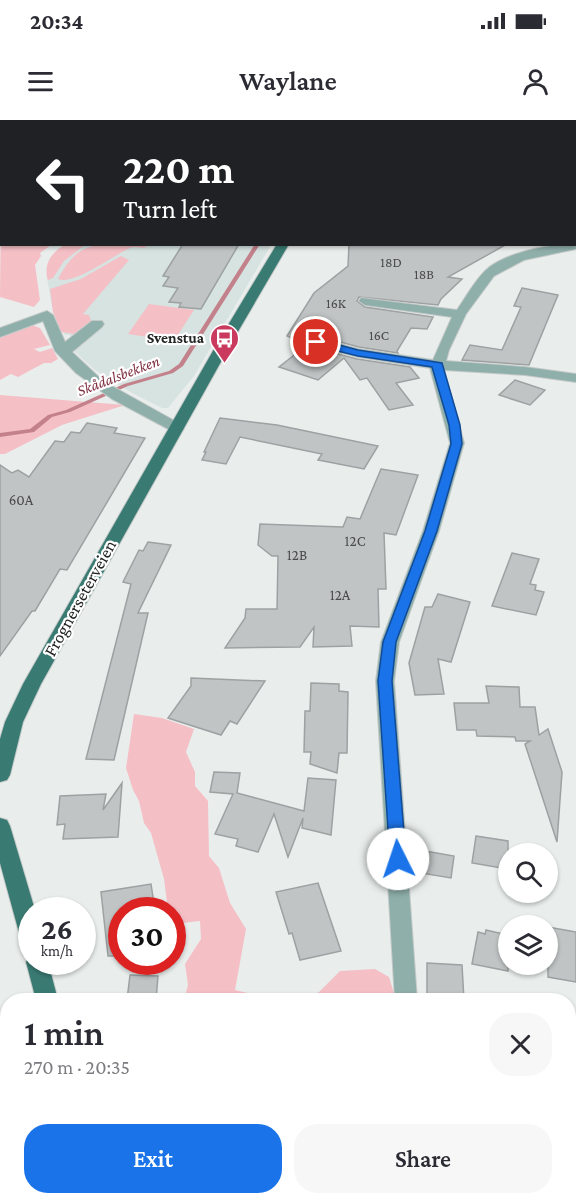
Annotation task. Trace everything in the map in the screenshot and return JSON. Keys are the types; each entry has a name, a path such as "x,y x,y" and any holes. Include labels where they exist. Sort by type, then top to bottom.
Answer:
{"main road":[{"name":"Frognerseterveien","path":"0,775 8,740 22,702 229,335 283,246"},
{"path":"0,826 20,897"},
{"path":"41,975 45,993"}],"street":[{"path":"406,993 385,681 390,642 431,531 457,444 454,425 437,369 442,350 460,314 483,279 505,263 537,252 570,246"},
{"path":"365,301 460,314"},
{"path":"0,333 47,315 50,329 62,351 75,367 177,428"},
{"path":"62,351 98,324"},
{"path":"316,342 358,353 438,365 525,371 576,378"}],"shaded area":[{"path":"1,246 50,246 40,253 41,256 35,265 40,300 34,307 0,297"},
{"path":"63,246 270,246 194,376 168,408 162,408 132,393 95,370 75,352 70,335 65,335 53,312 47,278 49,259"},
{"path":"63,246 84,246 64,261 53,278 48,280 47,264 55,252"},
{"path":"147,246 130,248 94,269 73,278 58,279 73,257 89,247"},
{"path":"121,256 129,260 83,314 89,315 91,321 74,334 61,332 53,312 50,289 81,279"},
{"path":"149,304 194,310 174,341 128,334"},
{"path":"32,325 40,328 50,345 34,349 40,352 52,348 58,359 51,363 44,363 18,377 11,374 0,380 0,336"},
{"path":"0,395 125,405 62,425 5,454 0,454"},
{"path":"134,714 162,718 194,729 186,752 195,772 195,786 208,801 209,856 219,868 230,903 246,929 235,990 248,993 186,993 188,985 186,962 201,939 200,921 186,923 186,897 166,897 164,879 151,833 144,823 139,801 126,768"},
{"path":"375,969 389,977 394,993 317,993 340,971"}],"building":[{"path":"182,246 238,246 201,309 179,307 181,303 169,302 178,288 163,286 169,277 163,276"},
{"path":"349,246 503,246 448,277 462,279 441,299 438,305 359,297 357,301 365,307 433,317 427,329 411,328 397,351 398,353 359,347 318,336 308,341 311,347 357,359 410,367 419,378 396,383 413,405 389,410 367,378 360,380 344,358 318,380 279,367 307,345 287,336 314,293 348,266"},
{"path":"522,288 558,295 529,365 462,360 470,345 502,350 521,307 514,306"},
{"path":"515,380 545,390 530,405 499,395"},
{"path":"220,418 277,425 378,446 364,469 318,460 322,454 240,437 226,464 202,460"},
{"path":"87,423 117,428 114,433 145,438 67,570 60,569 35,611 32,611 0,656 0,465 12,473 18,470 29,477 55,441 64,442 71,432 80,433"},
{"path":"381,469 418,475 396,535 384,533 386,589 378,589 379,627 350,626 352,646 313,647 314,627 300,647 225,648 245,618 246,609 277,609 278,556 272,556 258,545 260,524 343,527 347,517 360,519"},
{"path":"148,542 171,545 138,613 148,613 114,760 86,759 131,584 123,582 139,550 143,551"},
{"path":"512,553 539,559 530,584 536,585 535,590 544,592 536,615 492,606"},
{"path":"438,594 470,602 451,662 438,659 444,694 415,695 409,663 425,607 432,607"},
{"path":"191,678 265,681 237,724 230,721 221,735 168,718 191,686"},
{"path":"311,683 339,684 339,691 348,692 347,753 339,753 337,773 310,764 311,752 304,752 305,711 310,711"},
{"path":"486,686 519,687 520,707 535,707 539,735 548,729 562,772 557,842 525,744 530,741 516,741 515,737 477,736 476,730 457,730 454,703 489,703"},
{"path":"214,772 240,773 237,793 304,811 308,778 336,780 331,835 302,828 303,818 288,857 274,814 258,852 236,846 238,839 215,834 233,794 210,792"},
{"path":"122,783 118,837 63,839 65,824 57,825 60,796 106,794 103,810"},
{"path":"476,836 508,841 508,843 498,843 498,867 472,863"},
{"path":"425,851 454,856 451,878 421,873"},
{"path":"318,883 341,951 300,960 276,892"},
{"path":"151,884 153,897 108,897 108,956 101,892"},
{"path":"558,929 576,932 576,982 548,977 548,975 558,975"},
{"path":"486,930 498,933 498,969 472,964 478,932 485,934"},
{"path":"427,963 462,965 464,993 427,993"},
{"path":"130,975 158,976 157,993 128,993"}],"waterway":[{"name":"Skådalsbekken","path":"0,435 32,431 50,416 68,411 126,385 171,372 181,365 257,246"}],"place":[{"name":"Svenstua","path":"225,364"}],"route":[{"path":"316,342 358,353 438,365 437,369 454,425 457,444 431,531 408,588 390,642 385,681 398,859"}]}
